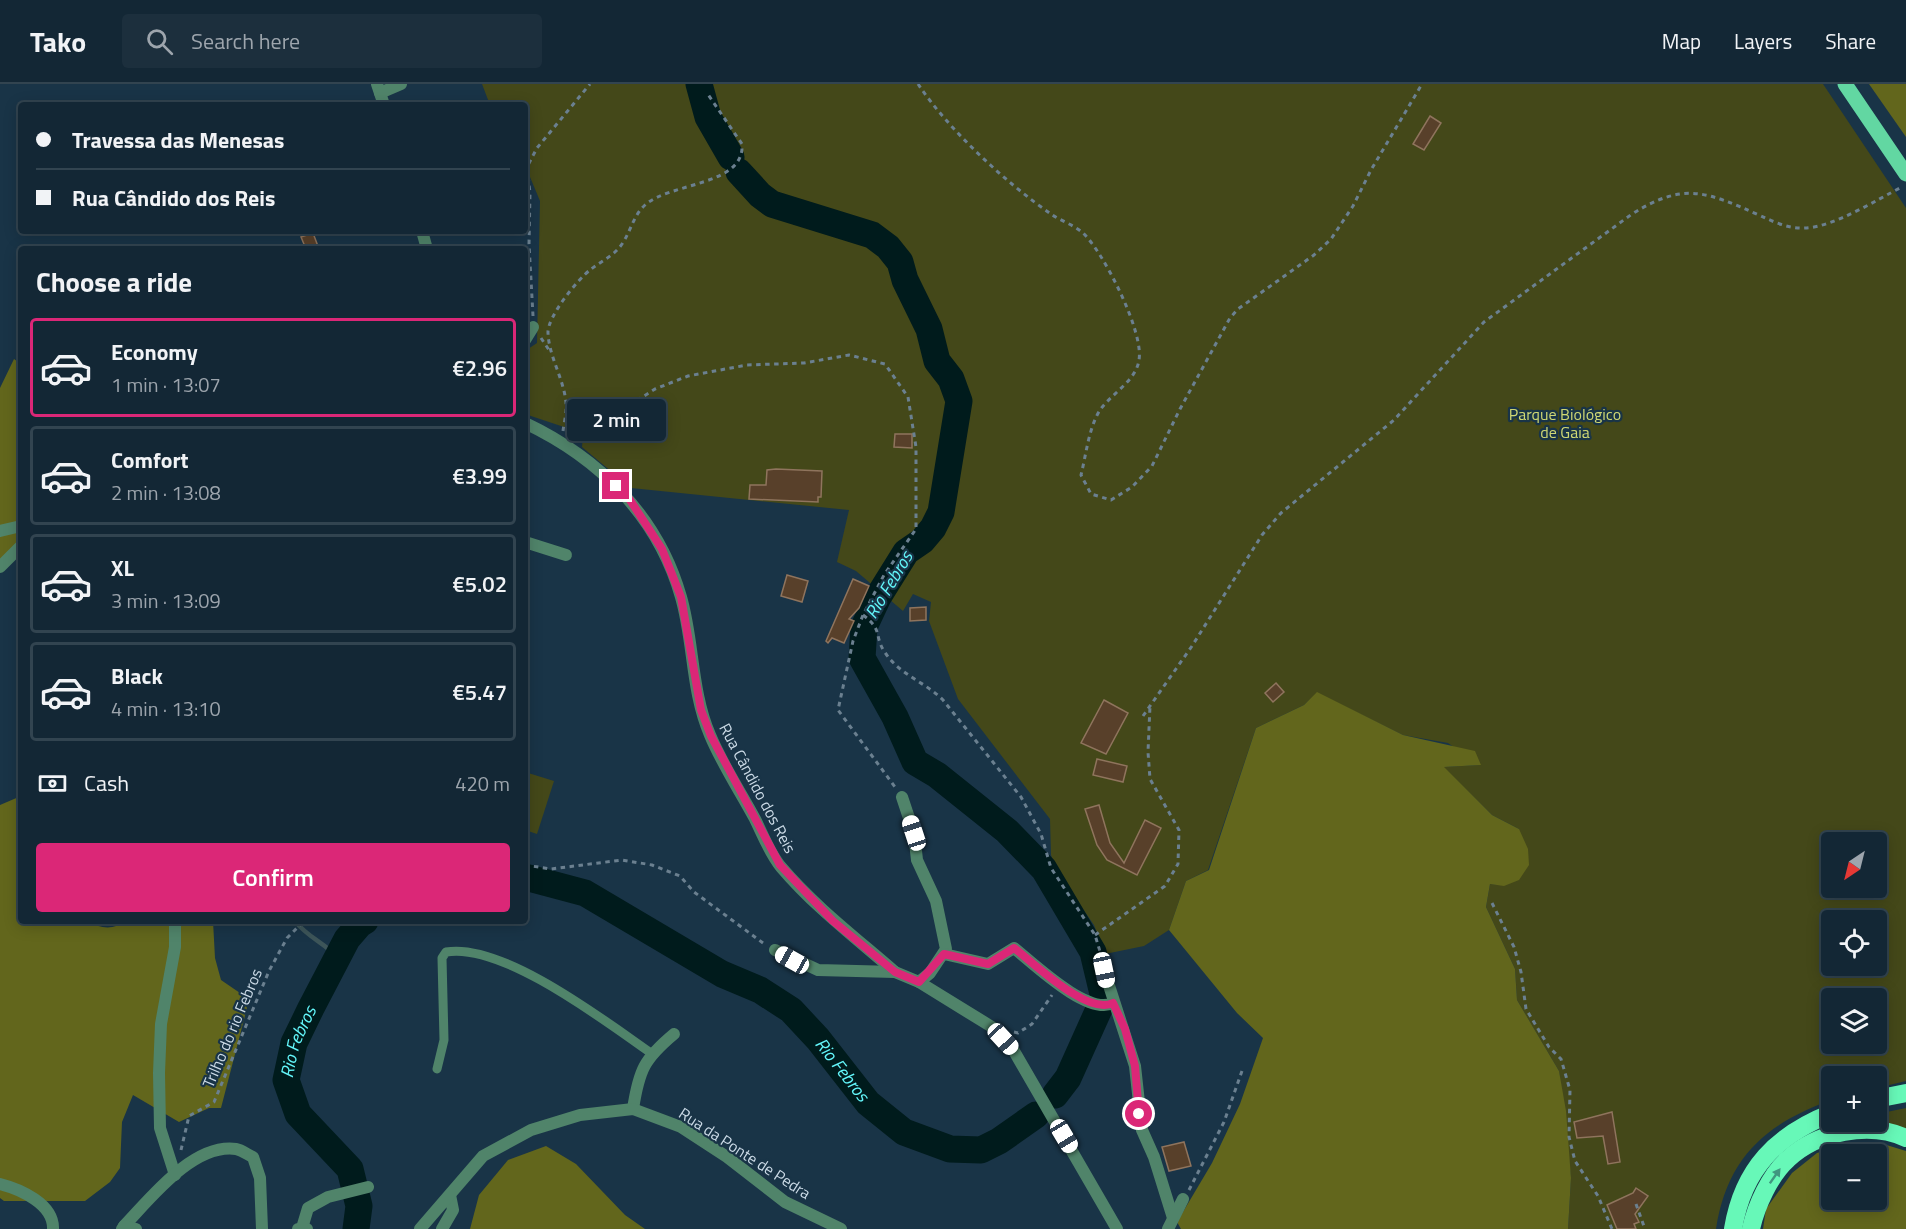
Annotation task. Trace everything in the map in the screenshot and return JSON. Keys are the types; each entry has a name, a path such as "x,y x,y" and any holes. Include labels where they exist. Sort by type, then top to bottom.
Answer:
{"highway":[{"path":"1887,1097 1906,1093"},
{"path":"1733,1229 1737,1206 1752,1175 1772,1146 1805,1123 1821,1117"},
{"path":"1751,1229 1754,1216 1768,1186 1786,1160 1814,1141 1855,1130 1895,1133 1906,1138"}],"main road":[{"path":"1845,84 1906,174"}],"street":[{"path":"380,94 401,84"},
{"path":"528,335 533,327"},
{"name":"Rua Cândido dos Reis","path":"528,424 561,441 591,462 628,497 662,549 681,597 701,710 711,736 780,865 833,921 895,972 919,982 992,1027 1014,1051 1117,1229"},
{"path":"0,531 18,527"},
{"path":"528,543 566,555"},
{"path":"0,567 18,549"},
{"path":"902,797 914,833 917,860 936,901 946,949 919,982"},
{"path":"175,924 175,947 161,1024 159,1073 160,1128 175,1175"},
{"path":"944,954 988,964 1014,948 1059,983 1091,1004 1110,1004"},
{"name":"Rua Cândido dos Reis","path":"775,950 818,970 895,972"},
{"path":"1104,970 1110,1004 1125,1029 1135,1066 1142,1130 1154,1157 1170,1223"},
{"path":"633,1108 638,1081 651,1053 674,1034"},
{"name":"Rua da Ponte de Pedra","path":"420,1229 483,1156 531,1130 580,1115 633,1108 681,1127 727,1157 785,1202 842,1229"},
{"path":"127,1228 175,1175 192,1161 214,1150 237,1149 253,1157 260,1178 262,1229"},
{"path":"0,1184 41,1203 53,1229"},
{"path":"302,1229 308,1208 328,1197 360,1189"},
{"path":"442,1229 453,1210 450,1195"},
{"path":"1170,1223 1184,1199"}],"lane":[{"path":"437,1069 444,1040 442,958 446,952 461,949 541,979 651,1053"}],"path":[{"path":"528,165 537,148 590,84"},
{"path":"918,84 934,108 1001,173 1052,214 1083,233 1110,274 1140,345 1137,370 1099,412 1082,476 1090,494 1111,500 1132,488 1152,466 1179,408 1230,318 1238,309 1314,255 1330,239 1353,206 1371,170 1422,84"},
{"path":"561,441 566,402 550,351 548,324 585,274 615,253 639,212 647,203 672,190 718,178 731,170 738,161 742,144 707,93"},
{"path":"528,176 529,244 534,295 533,327"},
{"path":"1143,716 1192,646 1262,536 1281,513 1394,420 1485,322 1632,214 1657,199 1684,192 1706,194 1781,225 1805,228 1827,223 1906,185"},
{"path":"561,441 605,421 655,389 688,376 747,365 804,363 849,355 885,364 908,397 916,447 916,529 884,575 863,615 852,641 838,710 902,797"},
{"path":"863,615 875,624 884,650 889,657 902,672 931,688 943,700 1021,798 1041,834 1052,868 1095,935 1104,970"},
{"path":"1095,935 1165,886 1178,864 1179,830 1150,779 1148,752 1150,706"},
{"path":"528,866 551,869 622,860 652,865 680,876 693,892 775,950"},
{"path":"1492,903 1514,947 1526,1009 1549,1047 1561,1059 1570,1090 1569,1137 1575,1161 1598,1196 1612,1229"},
{"name":"Trilho do rio Febros","path":"175,1175 189,1116 214,1102 257,997 292,933 300,924"},
{"path":"992,1027 1018,1033 1032,1024 1059,983"},
{"path":"1184,1199 1224,1122 1242,1071"},
{"path":"1636,1204 1645,1229"}],"green space":[{"name":"Parque Biológico de Gaia","path":"482,84 1823,84 1906,208 1906,1081 1887,1086 1887,1066 1821,1066 1821,1104 1787,1120 1753,1147 1729,1182 1721,1204 1716,1229 1568,1229 1571,1178 1559,1071 1517,1000 1515,969 1486,907 1490,884 1504,885 1519,829 1492,815 1443,767 1480,765 1448,743 1403,735 1317,693 1304,705 1256,728 1208,870 1186,881 1169,930 1144,946 1105,954 1094,925 1057,872 1051,855 1050,819 958,699 929,621 931,602 913,594 903,611 856,571 837,562 849,510 631,488 582,447 584,425 567,428 528,415 528,349 537,343 540,201 528,172 528,102 489,102"},
{"path":"528,773 554,781 537,834 528,831"},
{"path":"1906,1108 1906,1129 1887,1128 1887,1112"}],"shaded area":[{"path":"1869,84 1906,84 1906,137"},
{"path":"14,359 18,362 18,555 0,569 0,388"},
{"path":"1317,692 1403,735 1475,751 1481,765 1444,767 1492,815 1519,829 1528,849 1529,865 1519,880 1504,886 1490,884 1486,907 1515,969 1517,1000 1559,1071 1566,1111 1571,1178 1568,1229 1181,1229 1177,1222 1212,1163 1240,1104 1263,1038 1237,1013 1169,930 1186,881 1209,870 1256,728 1304,705"},
{"path":"18,797 18,924 93,924 107,927 121,924 213,924 215,958 221,980 240,993 247,1008 221,1108 209,1108 179,1122 133,1095 122,1122 120,1168 110,1182 85,1201 4,1201 0,1198 0,805"},
{"path":"1851,1143 1883,1144 1848,1144"},
{"path":"1887,1145 1906,1151 1906,1229 1763,1229 1766,1209 1792,1173 1821,1152 1821,1210 1887,1210"},
{"path":"546,1146 576,1164 625,1215 645,1229 470,1229 479,1195 508,1160"}],"building":[{"path":"1430,116 1441,123 1424,150 1413,144"},
{"path":"313,234 318,246 305,246 301,237"},
{"path":"895,434 912,434 912,448 894,447"},
{"path":"767,470 822,471 821,497 818,497 818,502 749,499 750,485 766,485"},
{"path":"787,575 808,581 802,602 781,596"},
{"path":"853,579 869,586 859,608 849,619 854,621 844,643 832,638 828,643 826,641"},
{"path":"926,607 926,620 910,621 910,608"},
{"path":"1276,683 1284,692 1273,702 1265,693"},
{"path":"1104,700 1128,713 1106,754 1081,743"},
{"path":"1097,759 1127,766 1123,782 1093,775"},
{"path":"1099,805 1110,843 1124,863 1145,820 1161,828 1137,875 1107,860 1097,845 1085,809"},
{"path":"1612,1112 1620,1162 1608,1164 1603,1136 1577,1138 1574,1122"},
{"path":"1184,1142 1191,1166 1169,1171 1162,1147"},
{"path":"1636,1188 1648,1196 1635,1214 1639,1222 1634,1224 1636,1229 1617,1229 1607,1205 1633,1193"}],"waterway":[{"name":"Rio Febros","path":"699,84 708,117 731,157"},
{"name":"Rio Febros","path":"739,172 760,195 772,204 872,235 888,247 900,262 905,280 929,329 937,361 951,379 959,401 941,512 933,528 922,541 906,552 878,597 864,627 862,658 895,717 915,762 937,775 1007,831 1044,869 1093,952 1104,998 1068,1078 1055,1095"},
{"name":"Rio Febros","path":"528,878 585,893 722,974 760,990 791,1010 818,1039 868,1103 904,1132 950,1149 981,1150 999,1141 1036,1115"},
{"path":"298,924 338,958"},
{"name":"Rio Febros","path":"356,1229 359,1206 350,1169 298,1114 286,1080 294,1043 347,939 360,924"}],"route":[{"path":"616,486 628,497 662,549 681,597 701,710 711,736 780,865 833,921 895,972 919,982 930,973 944,954 988,964 1014,948 1091,1004 1107,1006 1113,1003 1125,1029 1135,1066 1139,1114"}]}
